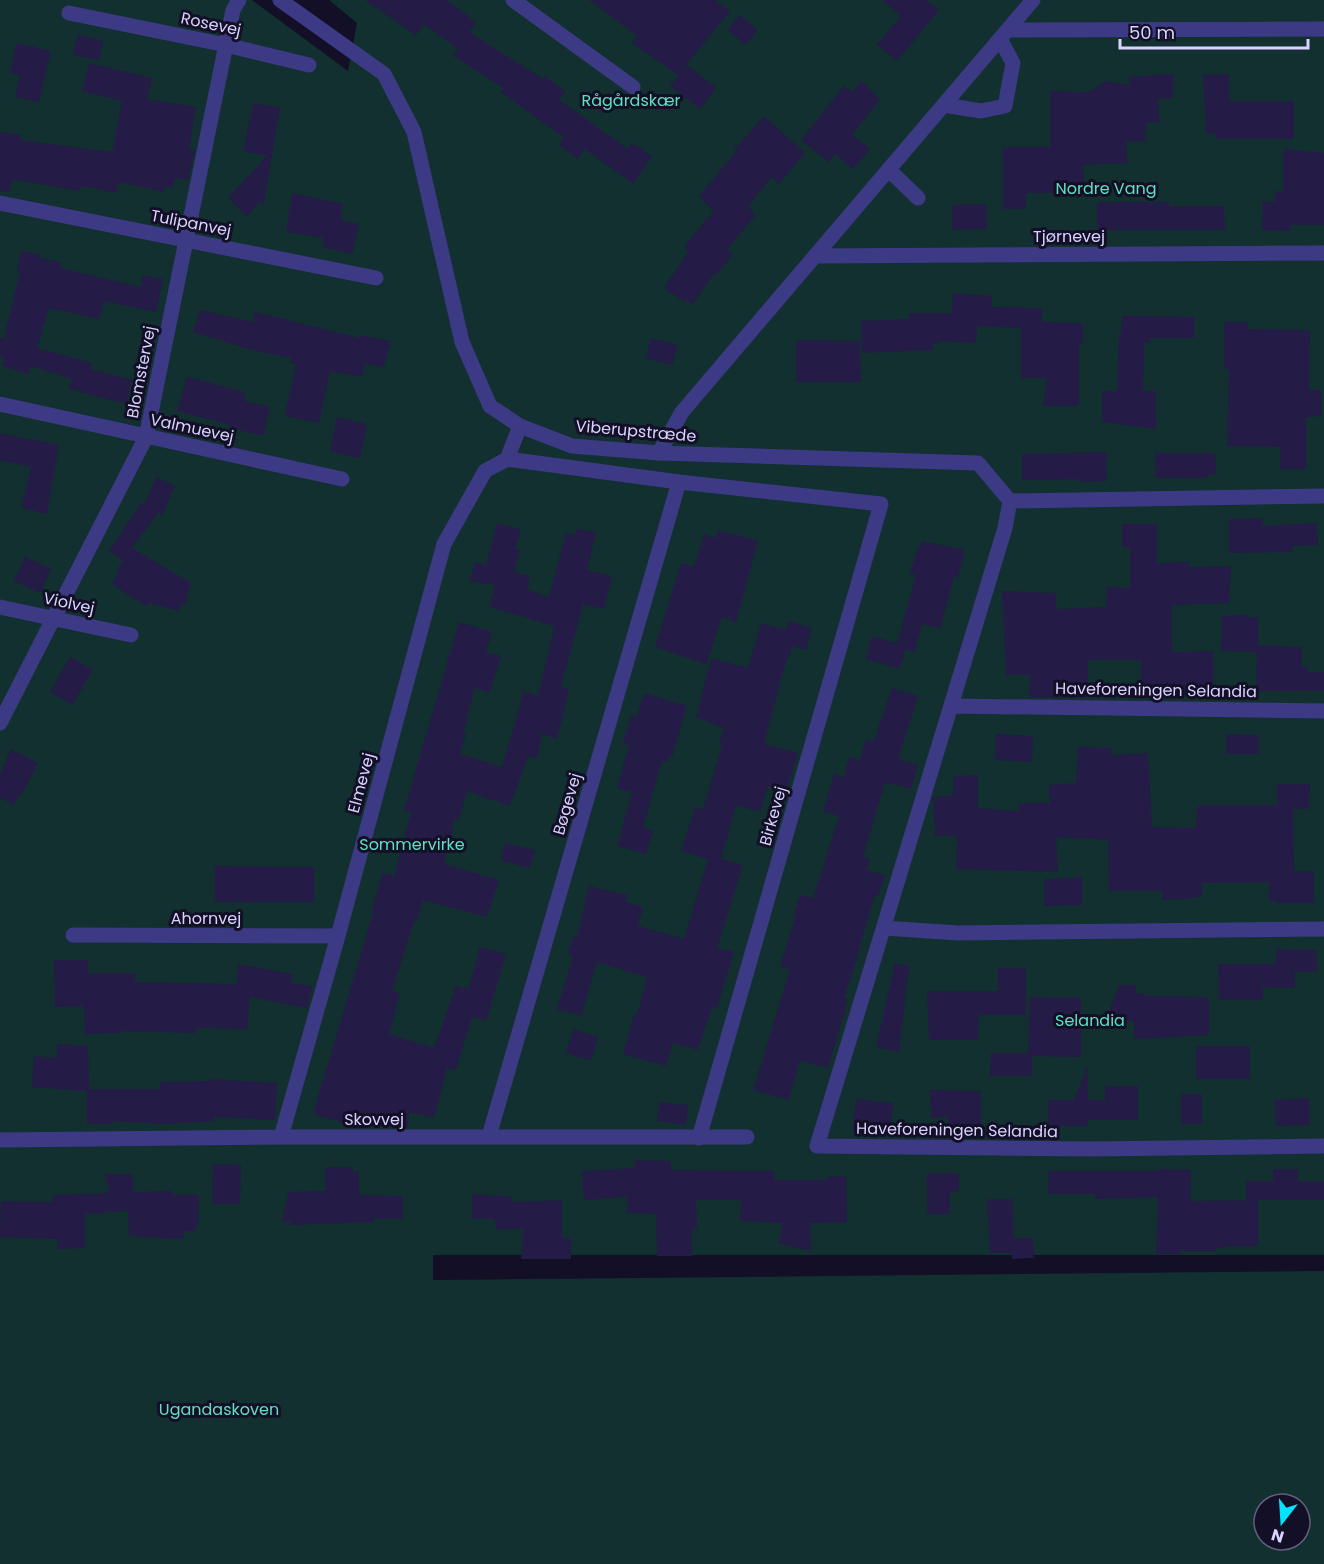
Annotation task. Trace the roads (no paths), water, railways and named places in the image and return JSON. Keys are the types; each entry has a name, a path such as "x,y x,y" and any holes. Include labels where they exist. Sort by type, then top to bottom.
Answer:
{"street":[{"name":"Blomstervej","path":"0,723 146,437 233,10 239,0"},
{"name":"Viberupstræde","path":"280,0 384,74 414,132 462,342 490,406 520,426 573,446 659,453 978,464 1010,501"},
{"path":"513,0 633,87"},
{"path":"659,453 682,412 1033,0"},
{"name":"Rosevej","path":"69,14 226,45 309,65"},
{"path":"1004,35 1324,29"},
{"path":"944,105 981,111 1005,106 1013,63 1004,35"},
{"path":"889,170 918,198"},
{"name":"Tulipanvej","path":"0,203 376,278"},
{"name":"Tjørnevej","path":"815,256 1324,253"},
{"name":"Valmuevej","path":"0,404 342,479"},
{"path":"520,426 507,459 679,482"},
{"name":"Elmevej","path":"281,1137 444,543 485,471 507,459"},
{"name":"Birkevej","path":"679,482 881,504 699,1138"},
{"name":"Bøgevej","path":"489,1136 679,482"},
{"path":"1010,501 1324,496"},
{"name":"Haveforeningen Selandia","path":"1010,501 1005,528 817,1146 1090,1149 1324,1146"},
{"name":"Violvej","path":"0,607 131,635"},
{"name":"Haveforeningen Selandia","path":"951,706 1324,711"},
{"path":"884,928 958,933 1324,929"},
{"name":"Ahornvej","path":"73,935 338,936"},
{"name":"Skovvej","path":"0,1140 489,1136 747,1137"}],"park label":[{"name":"Rågårdskær","path":"631,100"},
{"name":"Nordre Vang","path":"1106,188"},
{"name":"Sommervirke","path":"412,844"},
{"name":"Selandia","path":"1090,1020"},
{"name":"Ugandaskoven","path":"219,1409"}]}
